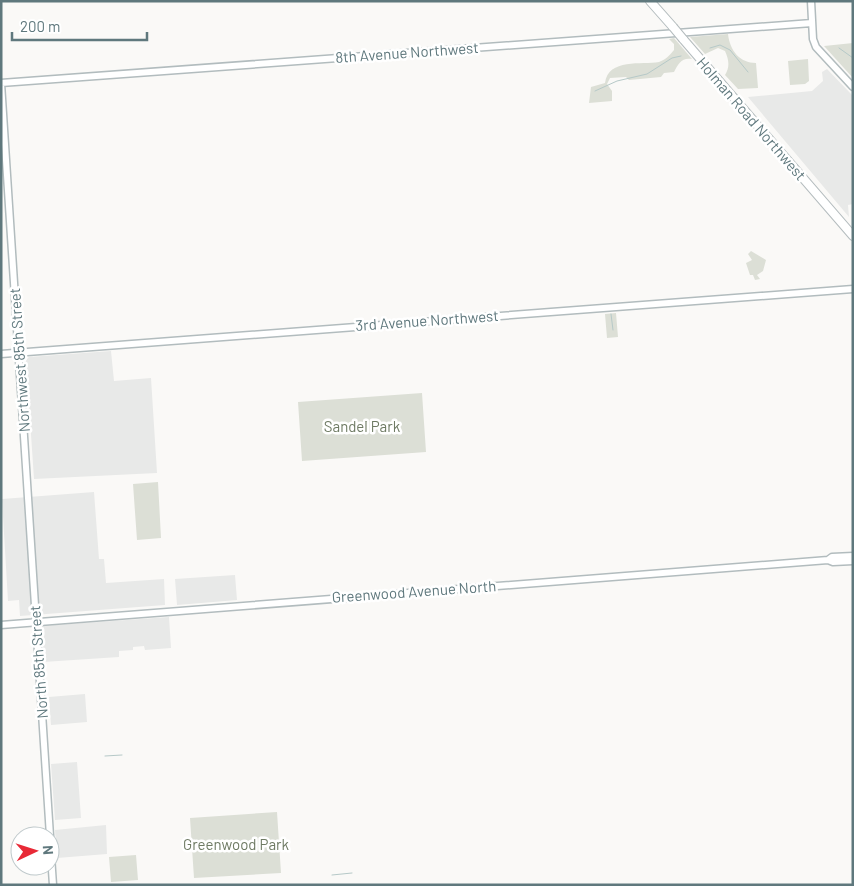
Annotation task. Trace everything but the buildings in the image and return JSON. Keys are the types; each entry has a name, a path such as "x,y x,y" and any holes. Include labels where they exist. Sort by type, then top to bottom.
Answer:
{"main road":[{"name":"Holman Road Northwest","path":"650,1 853,236"},
{"path":"811,1 814,43 853,86"},
{"name":"8th Avenue Northwest","path":"1,83 812,23"},
{"name":"Northwest 85th Street","path":"1,83 28,487"},
{"name":"3rd Avenue Northwest","path":"1,354 853,289"},
{"name":"North 85th Street","path":"28,487 49,826"},
{"name":"Greenwood Avenue North","path":"828,560 832,557 853,556"},
{"name":"Greenwood Avenue North","path":"1,624 828,560 833,562 853,561"}],"shaded area":[{"path":"827,69 853,96 853,204 848,205 849,217 748,97 812,91 823,81 822,72"},
{"path":"111,351 114,381 151,378 157,473 34,479 26,360 29,357"},
{"path":"94,492 99,559 104,559 106,583 164,579 165,605 20,616 19,600 8,601 2,499"},
{"path":"235,575 237,600 177,605 175,579"},
{"path":"169,617 171,648 145,650 144,646 133,647 133,650 119,651 119,657 43,662 41,626"},
{"path":"85,694 87,722 51,725 49,697"},
{"path":"77,762 81,818 55,820 51,764"},
{"path":"106,825 107,854 60,858 60,830"}],"green space":[{"path":"728,34 731,46 737,55 745,61 756,63 758,88 738,89 725,75 728,63 725,51 718,48 705,54 690,37"},
{"path":"674,38 692,59 683,60 674,72 664,73 661,77 629,80 626,77 610,78 607,84 612,91 612,101 589,103 591,87 605,83 607,75 612,70 627,64 661,61 674,50 674,44 669,39"},
{"path":"853,43 853,78 824,46"},
{"path":"808,59 809,81 805,84 790,85 788,61"},
{"path":"751,251 766,260 763,271 757,275 760,279 755,280 753,275 750,275 746,263 752,260 748,254"},
{"path":"616,313 618,337 607,338 605,314"},
{"name":"Sandel Park","path":"422,393 426,452 302,461 298,402"},
{"path":"158,482 161,538 137,540 133,484"},
{"name":"Greenwood Park","path":"277,812 281,873 194,878 190,818"},
{"path":"136,855 138,880 111,882 109,857"}],"waterway":[{"path":"710,48 720,45 730,50 748,72"},
{"path":"839,48 853,58"},
{"path":"595,91 617,81 647,74 672,58 681,56"},
{"path":"611,314 613,330"},
{"path":"105,756 122,755"},
{"path":"332,875 352,873"}]}
